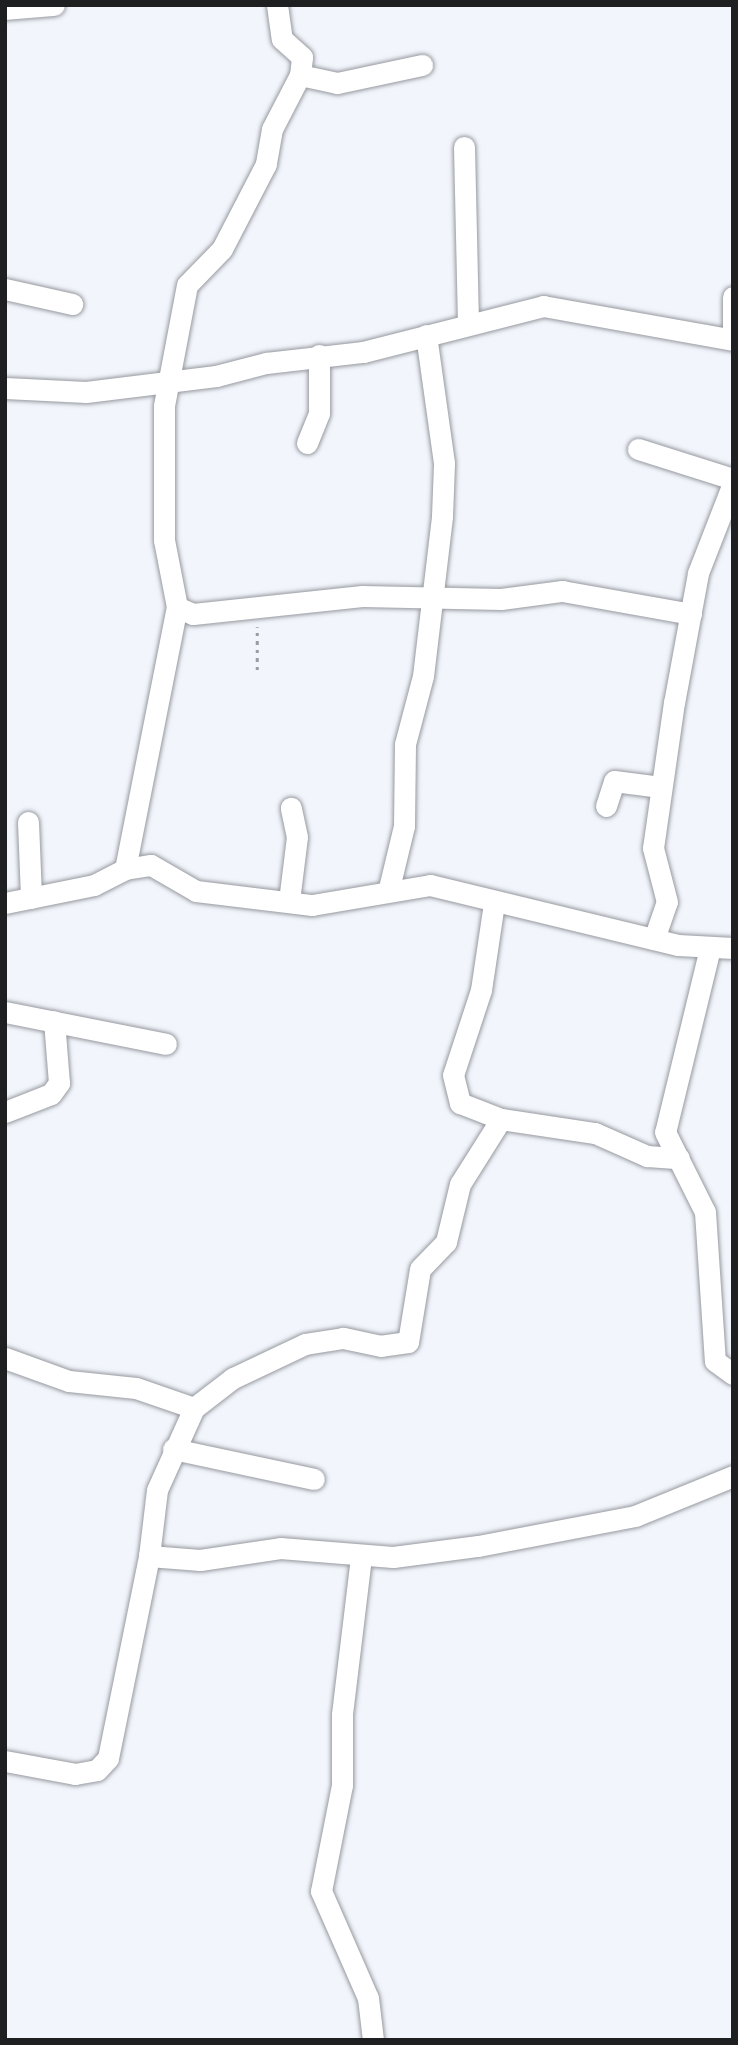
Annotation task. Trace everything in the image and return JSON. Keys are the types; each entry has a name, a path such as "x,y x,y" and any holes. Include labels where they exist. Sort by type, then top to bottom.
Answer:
{"street":[{"path":"5,9 54,5"},
{"path":"125,869 177,607 164,540 169,381 187,285 222,249 266,164 272,129 300,75 302,57 282,38 277,5"},
{"path":"300,75 337,83 422,65"},
{"path":"464,148 468,324"},
{"path":"5,289 72,304"},
{"path":"733,297 733,330"},
{"path":"5,388 86,393 319,355 363,352 543,306 733,340"},
{"path":"388,888 404,826 407,730 423,676 433,600 444,463 426,335"},
{"path":"306,443 319,413 319,355"},
{"path":"638,449 733,481 698,573 661,787 653,848 667,902 654,939"},
{"path":"177,607 193,614 362,596 433,600 562,591 691,614"},
{"path":"606,806 614,781 661,787"},
{"path":"289,901 297,838 291,808"},
{"path":"28,822 31,898"},
{"path":"5,903 94,885 125,869 151,865 196,891 329,905 388,888 430,885 654,939 710,948 733,948"},
{"path":"494,902 481,990 453,1075 460,1103 501,1119 594,1133 647,1156 679,1158"},
{"path":"710,948 664,1121 679,1158 700,1196 710,1235 715,1361 733,1374"},
{"path":"5,1012 166,1044"},
{"path":"5,1112 51,1094 59,1083 54,1021"},
{"path":"5,1761 75,1774 97,1770 108,1759 149,1556 152,1509 173,1449 194,1408 233,1378 305,1344 343,1338 381,1346 408,1342 421,1269 446,1242 460,1184 501,1119"},
{"path":"6,1361 69,1381 136,1388 194,1408"},
{"path":"173,1449 314,1479"},
{"path":"149,1556 200,1560 280,1548 361,1557 584,1529 635,1516 733,1476"},
{"path":"361,1557 342,1715 342,1785 321,1891 368,1998 373,2040"}],"path":[{"path":"257,609 257,670"}]}
